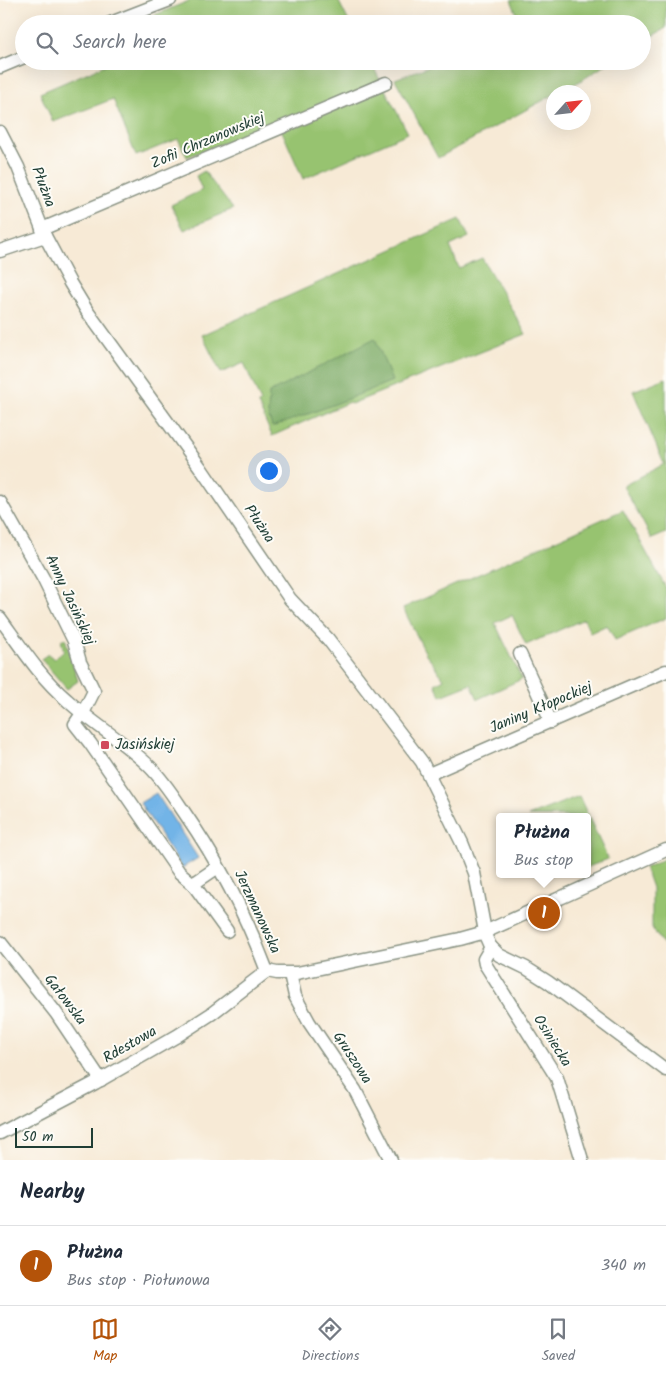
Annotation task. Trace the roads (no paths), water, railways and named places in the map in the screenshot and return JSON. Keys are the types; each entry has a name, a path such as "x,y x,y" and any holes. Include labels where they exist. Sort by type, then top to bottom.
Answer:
{"street":[{"path":"131,15 170,0"},
{"path":"0,67 15,61"},
{"name":"Zofii Chrzanowskiej","path":"0,251 386,83"},
{"name":"Płużna","path":"0,132 18,167 44,233 70,283 88,311 200,467 290,599 328,639 418,756 462,843 474,873 485,932"},
{"name":"Anny Jasińskiej","path":"0,502 23,541 74,641 80,662 94,691 82,713"},
{"name":"Jerzmanowska","path":"0,618 46,679 82,713 150,767 165,784 218,867 239,906 267,971 290,974 485,932 666,850"},
{"path":"520,654 551,722"},
{"name":"Janiny Kłopockiej","path":"428,774 666,671"},
{"path":"82,713 74,724 90,743 179,872 193,884 227,931"},
{"path":"193,884 218,867"},
{"path":"485,932 491,947 499,955 526,968 548,982 666,1070"},
{"name":"Gałowska","path":"0,942 56,1013 101,1080"},
{"name":"Osiniecka","path":"491,947 484,959 486,966 556,1078 582,1160"},
{"name":"Rdestowa","path":"0,1134 101,1080 191,1028 267,971"},
{"name":"Gruszowa","path":"290,974 295,996 309,1022 355,1090 391,1160"}],"water":[{"path":"156,793 198,858 182,868 140,803"}],"place":[{"name":"Jasińskiej","path":"105,745"},
{"name":"Płużna","path":"544,913"}]}
